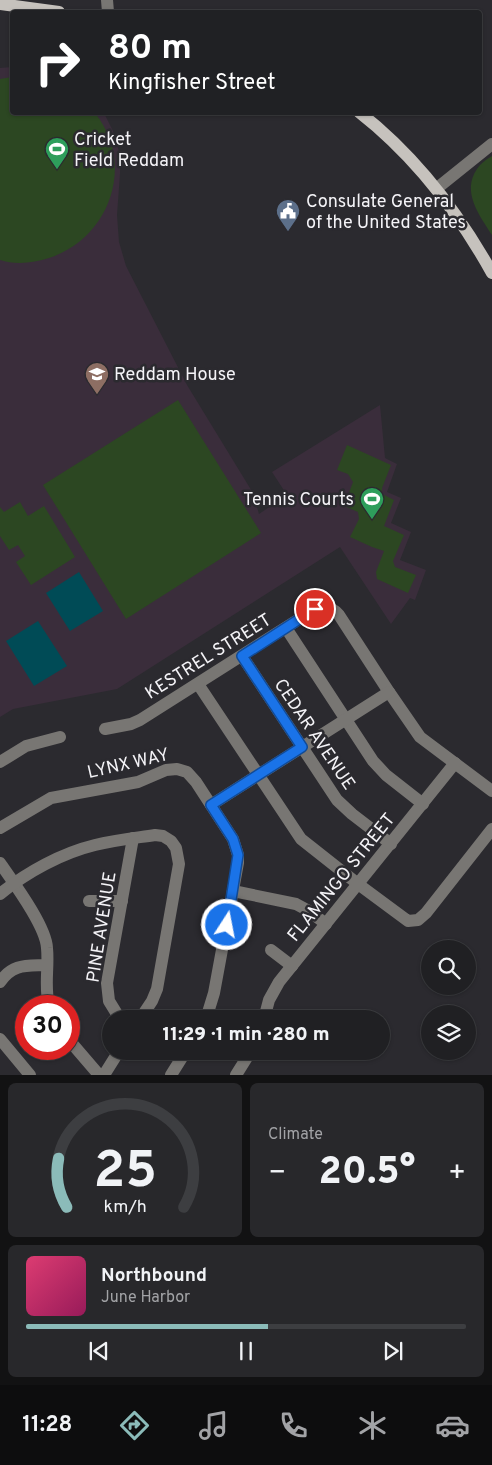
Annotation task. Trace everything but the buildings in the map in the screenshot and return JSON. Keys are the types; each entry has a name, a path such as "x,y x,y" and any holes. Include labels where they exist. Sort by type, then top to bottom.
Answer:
{"main road":[{"path":"0,4 44,10"},
{"path":"362,115 399,147 436,189 475,243 492,273"}],"street":[{"path":"436,189 492,144"},
{"name":"KESTREL STREET","path":"106,729 131,724 140,720 315,609 326,606 336,610 389,692"},
{"path":"286,628 372,760 380,769 424,804"},
{"name":"CEDAR AVENUE","path":"242,656 342,806 391,844"},
{"path":"198,684 301,840 408,921 418,920 426,913 492,829"},
{"path":"211,805 389,692 420,737 492,791"},
{"path":"0,762 26,746 60,737"},
{"name":"FLAMINGO STREET","path":"266,1010 274,990 292,966 456,763"},
{"name":"LYNX WAY","path":"0,828 51,798 138,782 172,768 182,770 191,776 237,848 238,863 214,993 209,1010"},
{"path":"0,894 41,867 96,844 155,835 163,836 170,841 176,848 179,864 158,983 152,1000 146,1010"},
{"name":"PINE AVENUE","path":"114,1010 107,993 107,983 133,838"},
{"path":"0,863 44,932 48,949 46,982 48,995"},
{"path":"233,891 296,904 310,911 326,924"},
{"path":"89,900 122,901"},
{"path":"271,950 292,966"},
{"path":"0,982 14,968 47,966"},
{"path":"0,1039 30,1075"},
{"path":"80,1053 98,1075"},
{"path":"104,1075 113,1060"},
{"path":"171,1075 180,1060"},
{"path":"236,1075 245,1060"}],"shaded area":[{"name":"Reddam House","path":"10,67 10,115 105,115 113,131 120,155 117,215 119,242 126,266 187,385 253,493 259,514 287,495 272,472 380,405 385,458 397,464 387,492 401,498 391,523 411,532 400,560 426,570 415,600 410,598 391,624 340,547 117,689 13,709 0,717 0,68"}],"green space":[{"name":"Cricket Field Reddam","path":"10,77 10,115 96,115 107,133 114,154 115,176 110,197 101,217 88,234 70,248 49,258 37,261 24,263 0,260 0,79"},
{"path":"492,156 492,235 474,204 471,186 477,169"},
{"path":"178,400 261,533 126,619 43,485"},
{"name":"Tennis Courts","path":"347,445 391,465 382,488 382,494 394,500 384,526 404,535 393,561 395,567 416,575 408,593 377,579 376,572 384,551 350,537 359,519 358,512 344,506 353,482 348,474 337,470"},
{"path":"20,502 28,516 44,506 75,557 31,585 16,562 25,556 18,545 9,550 0,536 0,507 4,512"}],"water":[{"path":"79,572 103,611 70,631 46,593"},
{"path":"38,621 67,666 34,686 6,641"}],"place":[{"name":"Cricket Field Reddam","path":"57,170"},
{"name":"Consulate General of the United States","path":"288,232"},
{"name":"Reddam House","path":"97,395"},
{"name":"Tennis Courts","path":"372,520"}],"route":[{"path":"227,925 238,855 233,839 211,805 302,747 242,656 315,609"}]}
